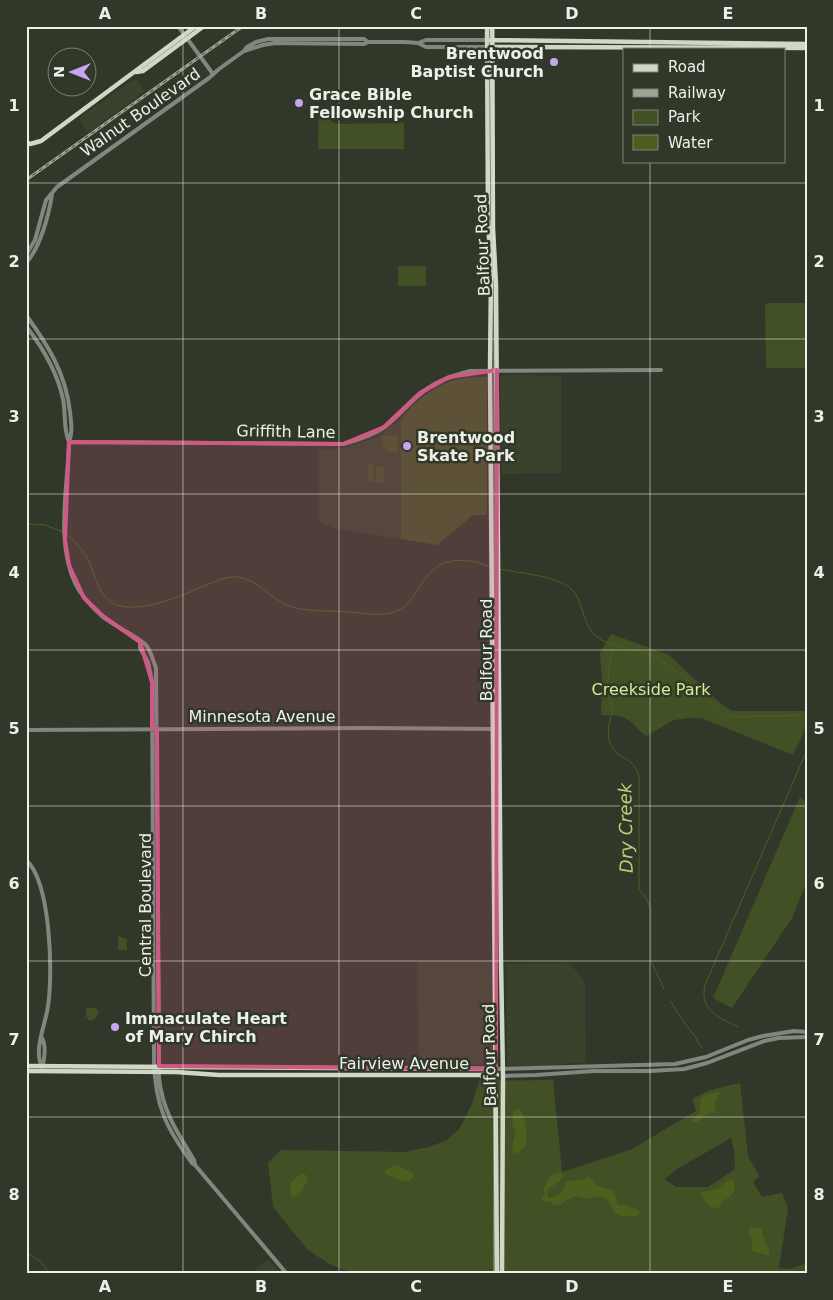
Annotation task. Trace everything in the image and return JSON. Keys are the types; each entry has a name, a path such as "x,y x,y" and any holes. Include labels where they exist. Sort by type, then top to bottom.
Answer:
{"main road":[{"path":"186,36 196,26"},
{"path":"26,142 30,144 41,141 136,72 157,54 204,26"},
{"name":"Balfour Road","path":"487,26 490,40"},
{"name":"Balfour Road","path":"492,26 489,47 487,108 488,219 491,276 490,370 496,563"},
{"name":"Walnut Boulevard","path":"490,40 807,44"},
{"name":"Balfour Road","path":"489,47 492,105 493,228 496,265 497,370 497,1274"},
{"name":"Walnut Boulevard","path":"489,47 807,48"},
{"path":"487,95 489,103 492,105"},
{"path":"487,108 492,114"},
{"name":"Balfour Road","path":"496,729 503,1076 502,1274"},
{"name":"Fairview Avenue","path":"26,1066 42,1069"},
{"path":"362,1076 375,1072 380,1068"},
{"path":"413,1076 416,1073 437,1073 441,1068"},
{"name":"Fairview Avenue","path":"26,1071 42,1069 496,1068"},
{"name":"Fairview Avenue","path":"157,1069 219,1075 503,1076"},
{"path":"480,1076 492,1083 496,1097"}],"street":[{"path":"178,26 213,74"},
{"name":"Walnut Boulevard","path":"26,255 33,244 46,200 66,179 213,74 244,51 247,46 268,39 364,39 368,42 418,44 426,47 489,47"},
{"name":"Walnut Boulevard","path":"418,44 426,40 490,40"},
{"path":"26,263 40,241 52,194"},
{"name":"Central Boulevard","path":"26,315 51,351 65,385 72,436 69,442 65,488 65,540 69,565 75,583 79,591 104,617 145,645 156,668 154,729 158,1101 168,1128 186,1155 287,1274"},
{"name":"Central Boulevard","path":"26,326 52,365 63,399 66,436 69,442"},
{"name":"Griffith Lane","path":"69,442 343,444 368,436 384,427 420,393 449,376 470,371 661,370"},
{"name":"Minnesota Avenue","path":"26,730 496,729"},
{"path":"26,860 36,874 49,933 49,996 40,1041 42,1069"},
{"name":"Fairview Avenue","path":"496,1068 675,1064 706,1057 740,1043 764,1036 794,1031 807,1032"},
{"name":"Fairview Avenue","path":"503,1076 684,1069 707,1063 764,1041 779,1038 807,1037"}],"highlighted area":[{"path":"497,370 496,1069 159,1066 157,729 152,729 152,682 140,642 104,617 84,598 69,565 65,540 69,442 343,444 384,427 420,393 449,377"}],"shaded area":[{"path":"133,80 137,81 145,91 88,133 79,118"},
{"path":"504,375 561,376 561,473 502,474 500,377"},
{"path":"401,419 401,539 336,529 318,521 319,450 344,448 377,437"},
{"path":"417,962 489,962 492,964 493,1061 489,1065 446,1064 419,1066"},
{"path":"570,963 585,983 586,1062 543,1066 509,1066 507,1062 506,964"},
{"path":"268,1259 282,1274 251,1274"}],"green space":[{"path":"319,108 332,122 337,124 404,123 404,149 318,149"},
{"path":"425,266 426,286 398,286 398,267"},
{"path":"768,303 807,303 807,368 767,368 765,305"},
{"path":"487,377 487,515 473,515 437,545 401,539 401,419 419,400 434,389 450,381 462,378"},
{"path":"396,435 398,437 398,453 390,452 384,448 382,436"},
{"path":"368,464 374,464 374,481 368,481"},
{"path":"376,467 384,467 384,482 376,482"},
{"name":"Creekside Park","path":"611,634 669,655 719,702 732,711 807,711 807,725 793,755 701,718 674,720 646,736 627,719 601,715 602,679 600,653"},
{"path":"800,797 807,803 807,882 792,918 732,1008 713,998"},
{"path":"118,936 127,939 127,950 118,950"},
{"path":"86,1008 95,1008 99,1012 94,1020 88,1020 88,1017 86,1017"},
{"path":"553,1080 562,1172 630,1150 696,1111 692,1099 710,1090 740,1083 748,1156 759,1176 753,1182 762,1197 782,1193 788,1209 779,1268 791,1269 807,1263 807,1274 355,1274 329,1264 307,1249 273,1207 268,1163 281,1150 405,1152 429,1147 447,1140 460,1128 472,1104 479,1081","holes":["731,1138 735,1169 708,1187 676,1187 665,1179 677,1169"]}],"water":[{"path":"443,429 449,437 440,443 435,435"},
{"path":"721,1091 715,1100 716,1107 714,1113 707,1114 699,1121 693,1123 692,1120 700,1112 701,1098"},
{"path":"518,1108 525,1120 527,1143 522,1150 514,1154 512,1146 516,1132 512,1124 513,1112"},
{"path":"397,1165 413,1173 414,1176 409,1181 403,1181 385,1174 385,1171"},
{"path":"561,1172 563,1175 560,1181 547,1190 548,1198 554,1197 564,1190 566,1181 581,1180 588,1176 598,1186 611,1189 615,1194 618,1205 625,1205 639,1210 638,1216 622,1216 614,1213 611,1204 601,1196 587,1199 576,1196 560,1205 554,1205 549,1201 542,1201 541,1198 545,1195 543,1190 550,1175"},
{"path":"301,1173 306,1175 308,1180 299,1195 293,1197 291,1196 290,1184"},
{"path":"729,1179 734,1181 735,1189 730,1197 721,1202 719,1208 713,1207 704,1200 701,1195 702,1192 719,1188"},
{"path":"752,1227 762,1229 770,1256 751,1251 752,1241 748,1230"}],"waterway":[{"path":"26,524 45,525 63,532"},
{"path":"66,534 88,559 101,592 105,597 117,605 127,607 138,607 162,602 229,577 238,577 251,581 281,602 294,608 386,614 402,608 410,601 430,573 440,565 452,561 470,561 495,568"},
{"path":"499,569 543,577 566,585 580,602 587,624 596,636 609,644 644,653 660,660 689,681 722,714 734,717 807,715"},
{"name":"Dry Creek","path":"613,645 608,677 608,694 613,709 608,734 611,746 634,766 639,776 639,888 651,909 651,961 664,989"},
{"path":"738,1027 718,1016 708,1007 704,994 705,985 807,750"},
{"name":"Dry Creek","path":"671,1002 702,1048"},
{"path":"26,1252 41,1262 50,1274"}],"railway":[{"path":"26,180 243,26"}],"place":[{"name":"Brentwood Baptist Church","path":"554,62"},
{"name":"Grace Bible Fellowship Church","path":"299,103"},
{"name":"Brentwood Skate Park","path":"407,446"},
{"name":"Immaculate Heart of Mary Chirch","path":"115,1027"}]}
